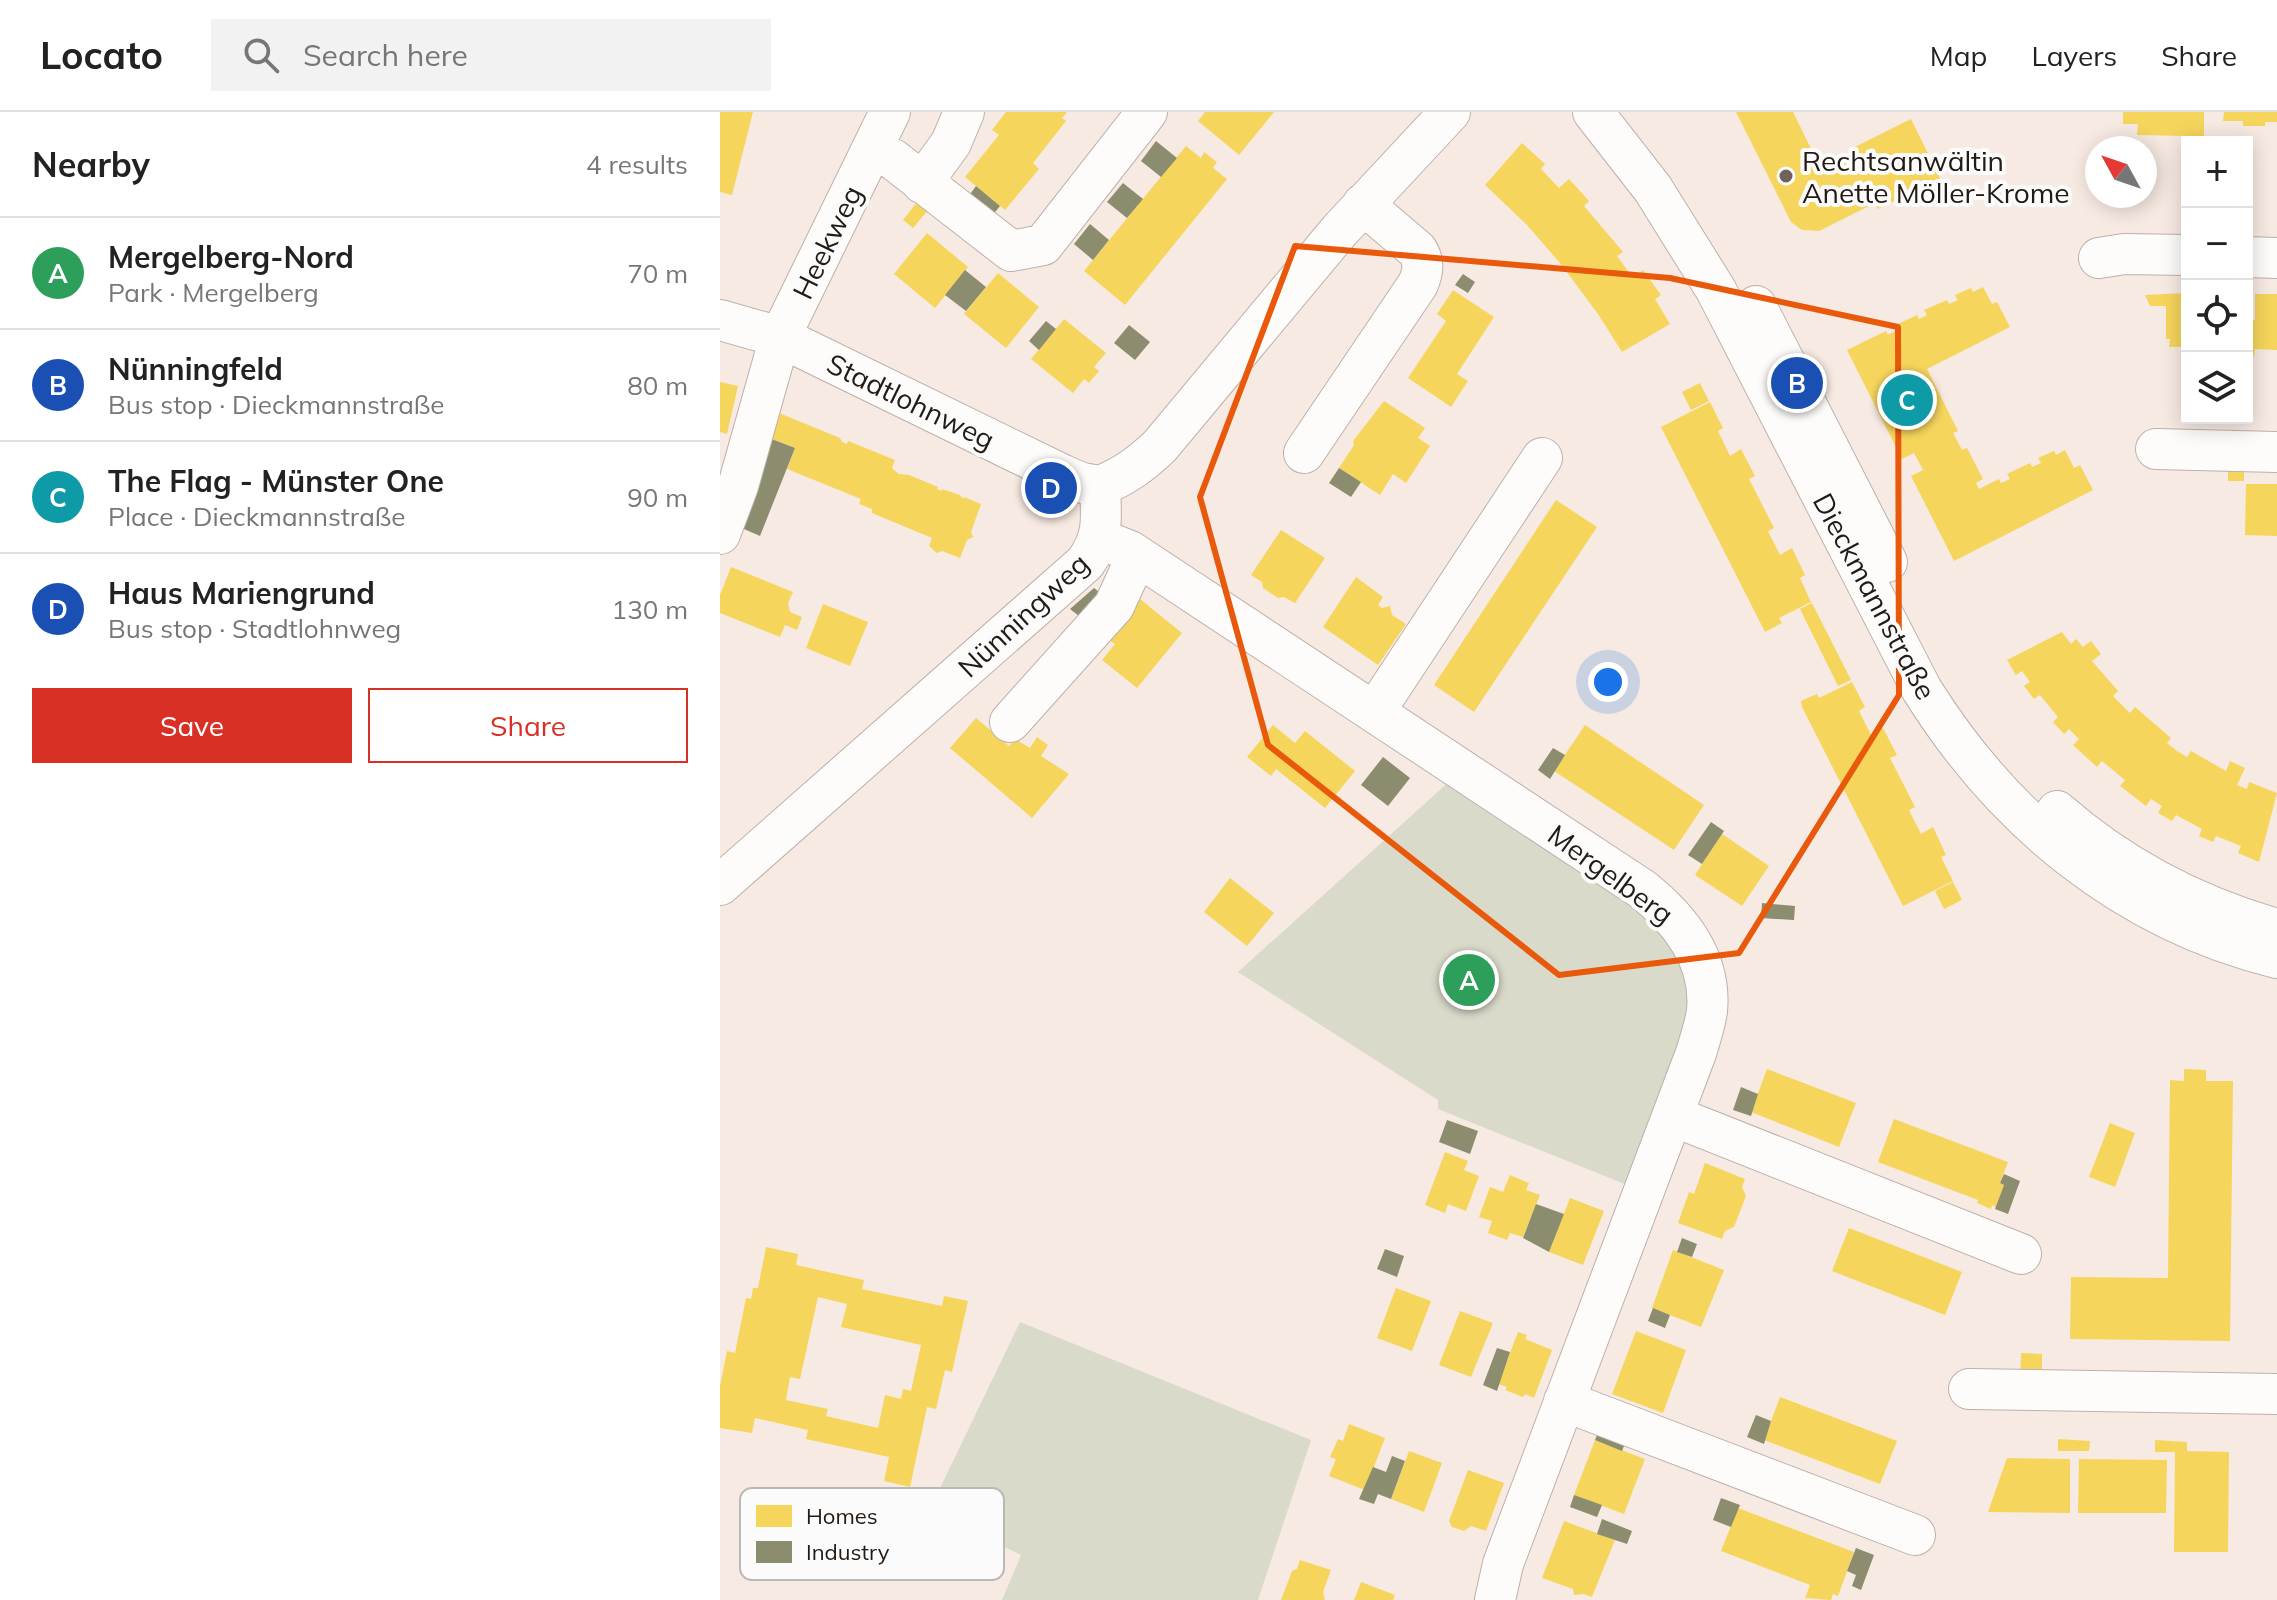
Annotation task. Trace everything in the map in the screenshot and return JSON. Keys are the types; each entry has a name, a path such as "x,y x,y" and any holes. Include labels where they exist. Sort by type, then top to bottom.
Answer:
{"street":[{"name":"Heekweg","path":"720,534 738,486 780,337 890,112"},
{"path":"922,183 951,143 964,112"},
{"path":"874,148 894,160 1011,251 1043,245 1147,112"},
{"path":"1100,486 1139,466 1160,446 1363,204 1450,112"},
{"name":"Dieckmannstraße","path":"1593,112 1624,150 1693,250 1737,328 1922,690 1979,772 2044,838 2126,896 2208,937 2277,958"},
{"name":"Dieckmannstraße","path":"1630,112 1702,214 1745,285 1930,647 1958,697 1989,741 2038,794 2112,854 2189,898 2277,929"},
{"path":"1304,453 1418,284 1422,273 1417,250 1363,204"},
{"path":"2099,258 2124,254 2181,255"},
{"path":"2253,257 2277,258"},
{"name":"Stadtlohnweg","path":"720,320 780,337 1063,475 1100,486"},
{"path":"2156,449 2277,452"},
{"path":"1375,711 1542,458"},
{"name":"Nünningweg","path":"720,885 1085,563 1100,539 1100,486"},
{"name":"Mergelberg","path":"1100,539 1137,556 1642,889 1669,910 1683,928 1704,972 1707,1006 1696,1053 1503,1564 1495,1600"},
{"path":"1010,722 1114,606 1137,556"},
{"path":"1673,1116 2021,1254"},
{"path":"1969,1389 2277,1394"},
{"path":"1564,1401 1915,1535"}],"highlighted area":[{"path":"1295,246 1670,278 1898,327 1899,695 1739,953 1559,975 1268,745 1200,497"}],"green space":[{"path":"1452,779 1632,898 1675,950 1688,989 1690,1023 1627,1185 1438,1109 1438,1100 1238,972"},
{"path":"1020,1322 1311,1440 1258,1600 1002,1600 1021,1555 1004,1547 1004,1488 940,1488"}],"building: Homes":[{"path":"720,112 753,112 732,195 720,192"},
{"path":"1006,112 1067,112 1062,118 1066,121 1033,163 1039,169 1005,210 965,177 999,135 992,130"},
{"path":"1205,112 1274,112 1239,155 1198,121"},
{"path":"1736,112 1793,112 1821,169 1852,156 1849,150 1911,119 1940,178 1878,209 1875,203 1819,231 1802,230 1791,222"},
{"path":"2123,112 2204,112 2204,136 2137,135 2138,124 2123,124"},
{"path":"2224,112 2277,112 2277,122 2265,122 2265,126 2243,126 2243,121 2223,121"},
{"path":"1522,143 1545,164 1541,169 1559,188 1569,179 1589,201 1584,206 1623,252 1617,256 1633,278 1643,270 1661,295 1655,299 1670,324 1622,352 1560,263 1527,225 1485,185"},
{"path":"1186,146 1201,158 1204,152 1217,162 1213,168 1227,179 1125,305 1084,271"},
{"path":"918,201 929,209 913,228 903,220"},
{"path":"927,233 968,267 935,308 894,274"},
{"path":"998,273 1039,307 1006,348 964,314"},
{"path":"1983,287 1992,304 1997,302 2010,327 1927,369 1958,431 1953,433 1962,450 1967,448 1983,479 1976,483 1979,489 1999,479 2001,483 2010,479 2007,474 2030,463 2032,467 2041,463 2038,458 2065,450 2074,468 2080,465 2093,490 1954,561 1911,476 1923,470 1914,453 1902,459 1847,350 1886,331 1888,335 1897,330 1894,326 1917,315 1919,319 1927,315 1924,310 1947,300 1949,304 1958,300 1955,295"},
{"path":"1453,290 1494,317 1457,374 1468,381 1451,407 1408,378 1446,321 1437,314"},
{"path":"2181,293 2181,347 2169,347 2170,339 2166,339 2166,306 2150,306 2145,295"},
{"path":"2255,294 2277,294 2277,350 2255,349 2253,357"},
{"path":"1064,319 1106,353 1094,367 1099,371 1089,383 1084,379 1073,393 1031,359"},
{"path":"720,382 738,386 727,434 720,432"},
{"path":"1700,383 1709,401 1691,410 1682,392"},
{"path":"1384,401 1425,428 1418,438 1430,446 1406,483 1393,474 1380,495 1339,468 1354,445 1353,441"},
{"path":"1710,402 1723,428 1718,431 1730,456 1741,449 1755,476 1749,479 1774,528 1768,531 1780,555 1792,548 1805,575 1800,578 1811,602 1779,618 1782,623 1765,632 1661,427"},
{"path":"779,413 840,438 842,442 847,444 848,441 895,460 892,468 899,474 909,475 941,491 981,504 971,532 973,537 967,540 960,558 942,551 937,553 929,546 932,538 872,513 872,509 859,504 861,499 787,469 795,448 769,438"},
{"path":"2228,464 2244,465 2244,481 2228,481"},
{"path":"2246,484 2277,484 2277,536 2245,535"},
{"path":"1556,500 1597,527 1474,712 1434,685"},
{"path":"1281,530 1325,558 1295,603 1284,597 1278,598 1251,575"},
{"path":"731,567 793,592 788,603 790,612 802,617 797,630 785,625 780,637 720,613 720,595"},
{"path":"1356,577 1383,597 1378,605 1382,608 1390,606 1392,615 1406,624 1378,665 1323,627"},
{"path":"1140,599 1182,633 1137,688 1102,660 1115,644 1107,639"},
{"path":"1812,603 1851,680 1838,686 1800,609"},
{"path":"823,604 868,622 850,666 806,648"},
{"path":"2062,632 2071,644 2076,639 2083,647 2091,641 2101,654 2092,661 2118,691 2113,696 2130,713 2135,707 2171,738 2167,743 2177,751 2187,757 2191,751 2226,771 2230,761 2245,768 2237,785 2247,789 2249,782 2277,793 2259,862 2238,853 2241,846 2216,836 2213,842 2199,836 2202,829 2176,815 2172,821 2158,813 2162,806 2151,799 2146,806 2120,786 2125,780 2102,761 2097,767 2073,745 2079,739 2069,729 2064,734 2053,722 2058,717 2040,695 2034,699 2024,686 2030,682 2022,671 2016,675 2007,660"},
{"path":"1852,682 1865,707 1859,711 1871,735 1883,728 1897,755 1890,758 1915,807 1909,810 1921,834 1933,827 1946,855 1941,857 1953,881 1903,906 1802,707 1801,701 1817,694 1819,698"},
{"path":"976,718 1009,746 1015,739 1030,748 1037,737 1048,745 1041,756 1069,774 1032,818 950,748"},
{"path":"1273,725 1295,743 1305,731 1355,771 1325,808 1276,769 1271,776 1247,757"},
{"path":"1585,725 1704,805 1674,850 1554,771"},
{"path":"1722,834 1769,866 1742,906 1695,875"},
{"path":"1230,878 1274,913 1247,946 1204,912"},
{"path":"1953,882 1962,900 1944,909 1935,891"},
{"path":"1767,1069 1856,1103 1839,1147 1751,1112"},
{"path":"2184,1069 2206,1070 2206,1081 2233,1081 2230,1341 2070,1339 2071,1277 2168,1278 2170,1080 2184,1081"},
{"path":"1894,1119 2008,1162 1996,1207 1992,1205 1991,1209 1977,1203 1978,1200 1878,1162"},
{"path":"2110,1123 2135,1133 2115,1187 2089,1177"},
{"path":"1445,1152 1468,1161 1464,1170 1479,1176 1466,1211 1448,1204 1445,1213 1425,1205"},
{"path":"1705,1163 1745,1179 1742,1187 1746,1196 1734,1227 1725,1231 1722,1239 1678,1223 1689,1192 1694,1194"},
{"path":"1510,1175 1529,1183 1526,1190 1540,1195 1523,1237 1510,1233 1507,1240 1488,1233 1492,1221 1479,1217 1490,1187 1503,1192"},
{"path":"1570,1198 1604,1211 1583,1265 1549,1252"},
{"path":"1849,1228 1962,1272 1945,1315 1832,1271"},
{"path":"766,1247 798,1254 796,1265 864,1280 862,1289 942,1306 944,1296 968,1301 952,1372 945,1370 936,1409 927,1407 910,1487 884,1481 889,1457 806,1439 808,1430 755,1418 752,1433 720,1428 720,1386 727,1351 735,1353 746,1298 751,1299 753,1288 758,1288","holes":["818,1297 847,1304 841,1327 921,1345 911,1391 903,1389 901,1399 885,1395 878,1428 826,1416 828,1409 786,1400 790,1377 800,1379"]},
{"path":"1673,1250 1724,1270 1701,1327 1652,1308"},
{"path":"1396,1288 1431,1301 1412,1351 1377,1338"},
{"path":"1460,1311 1493,1323 1471,1377 1439,1365"},
{"path":"1636,1331 1686,1350 1663,1413 1612,1394"},
{"path":"1518,1332 1527,1335 1525,1339 1552,1350 1534,1398 1505,1390 1507,1387 1498,1384"},
{"path":"2021,1353 2042,1354 2042,1381 2020,1380"},
{"path":"1780,1397 1897,1441 1880,1484 1764,1440"},
{"path":"1349,1424 1385,1438 1365,1490 1329,1476 1336,1459 1330,1457 1338,1439 1343,1441"},
{"path":"2058,1439 2090,1441 2089,1451 2058,1451"},
{"path":"1595,1440 1645,1459 1624,1514 1574,1495"},
{"path":"2155,1440 2187,1442 2187,1451 2229,1452 2228,1552 2174,1552 2175,1452 2155,1452"},
{"path":"1409,1451 1442,1463 1424,1512 1391,1499"},
{"path":"2007,1458 2070,1459 2070,1513 1988,1512"},
{"path":"2079,1459 2167,1460 2166,1513 2078,1513"},
{"path":"1468,1470 1504,1483 1486,1531 1471,1526 1464,1531 1452,1527 1449,1521"},
{"path":"1738,1508 1854,1552 1838,1596 1833,1594 1831,1600 1805,1598 1810,1585 1721,1551"},
{"path":"1564,1521 1615,1540 1592,1597 1574,1595 1573,1589 1542,1578"},
{"path":"1300,1560 1331,1570 1323,1592 1325,1600 1281,1600 1292,1571 1297,1569"},
{"path":"1361,1582 1395,1595 1393,1600 1354,1600"}],"building: Industry":[{"path":"1156,141 1177,158 1161,177 1141,161"},
{"path":"1123,183 1143,199 1127,218 1107,202"},
{"path":"976,186 1000,206 992,216 968,197"},
{"path":"1090,224 1109,240 1093,260 1074,244"},
{"path":"965,270 986,287 966,311 945,295"},
{"path":"1463,274 1475,282 1468,293 1455,285"},
{"path":"1046,321 1056,329 1039,350 1029,341"},
{"path":"1129,325 1150,342 1135,360 1114,343"},
{"path":"769,438 795,448 760,536 737,526"},
{"path":"1339,468 1361,482 1351,497 1329,483"},
{"path":"1094,588 1112,602 1092,626 1070,609"},
{"path":"1553,748 1565,755 1550,779 1538,770"},
{"path":"1383,757 1410,778 1388,806 1361,785"},
{"path":"1711,822 1724,831 1702,864 1688,855"},
{"path":"1762,903 1795,906 1794,920 1761,918"},
{"path":"1741,1087 1758,1094 1751,1116 1733,1110"},
{"path":"1447,1120 1478,1131 1470,1154 1439,1142"},
{"path":"2004,1174 2020,1181 2008,1214 1995,1209 2004,1185 2000,1183"},
{"path":"1536,1204 1564,1214 1549,1252 1523,1238"},
{"path":"1682,1238 1697,1244 1692,1257 1677,1252"},
{"path":"1385,1249 1404,1256 1397,1277 1377,1269"},
{"path":"1653,1308 1670,1315 1665,1328 1648,1321"},
{"path":"1497,1348 1510,1352 1497,1391 1483,1385"},
{"path":"1756,1415 1771,1421 1764,1444 1747,1437"},
{"path":"1600,1428 1627,1438 1622,1451 1595,1440"},
{"path":"1392,1456 1405,1461 1391,1499 1378,1494 1374,1504 1359,1499 1373,1467 1386,1472"},
{"path":"1574,1495 1602,1505 1597,1517 1570,1507"},
{"path":"1721,1498 1740,1505 1731,1527 1713,1520"},
{"path":"1602,1519 1632,1531 1627,1544 1597,1534"},
{"path":"1856,1548 1874,1555 1861,1590 1852,1586 1856,1575 1847,1571"}],"place":[{"name":"Rechtsanwältin Anette Möller-Krome","path":"1786,176"},
{"name":"Nünningfeld","path":"1797,383"},
{"name":"The Flag - Münster One","path":"1907,400"},
{"name":"Haus Mariengrund","path":"1051,488"},
{"name":"Mergelberg-Nord","path":"1469,980"}]}
